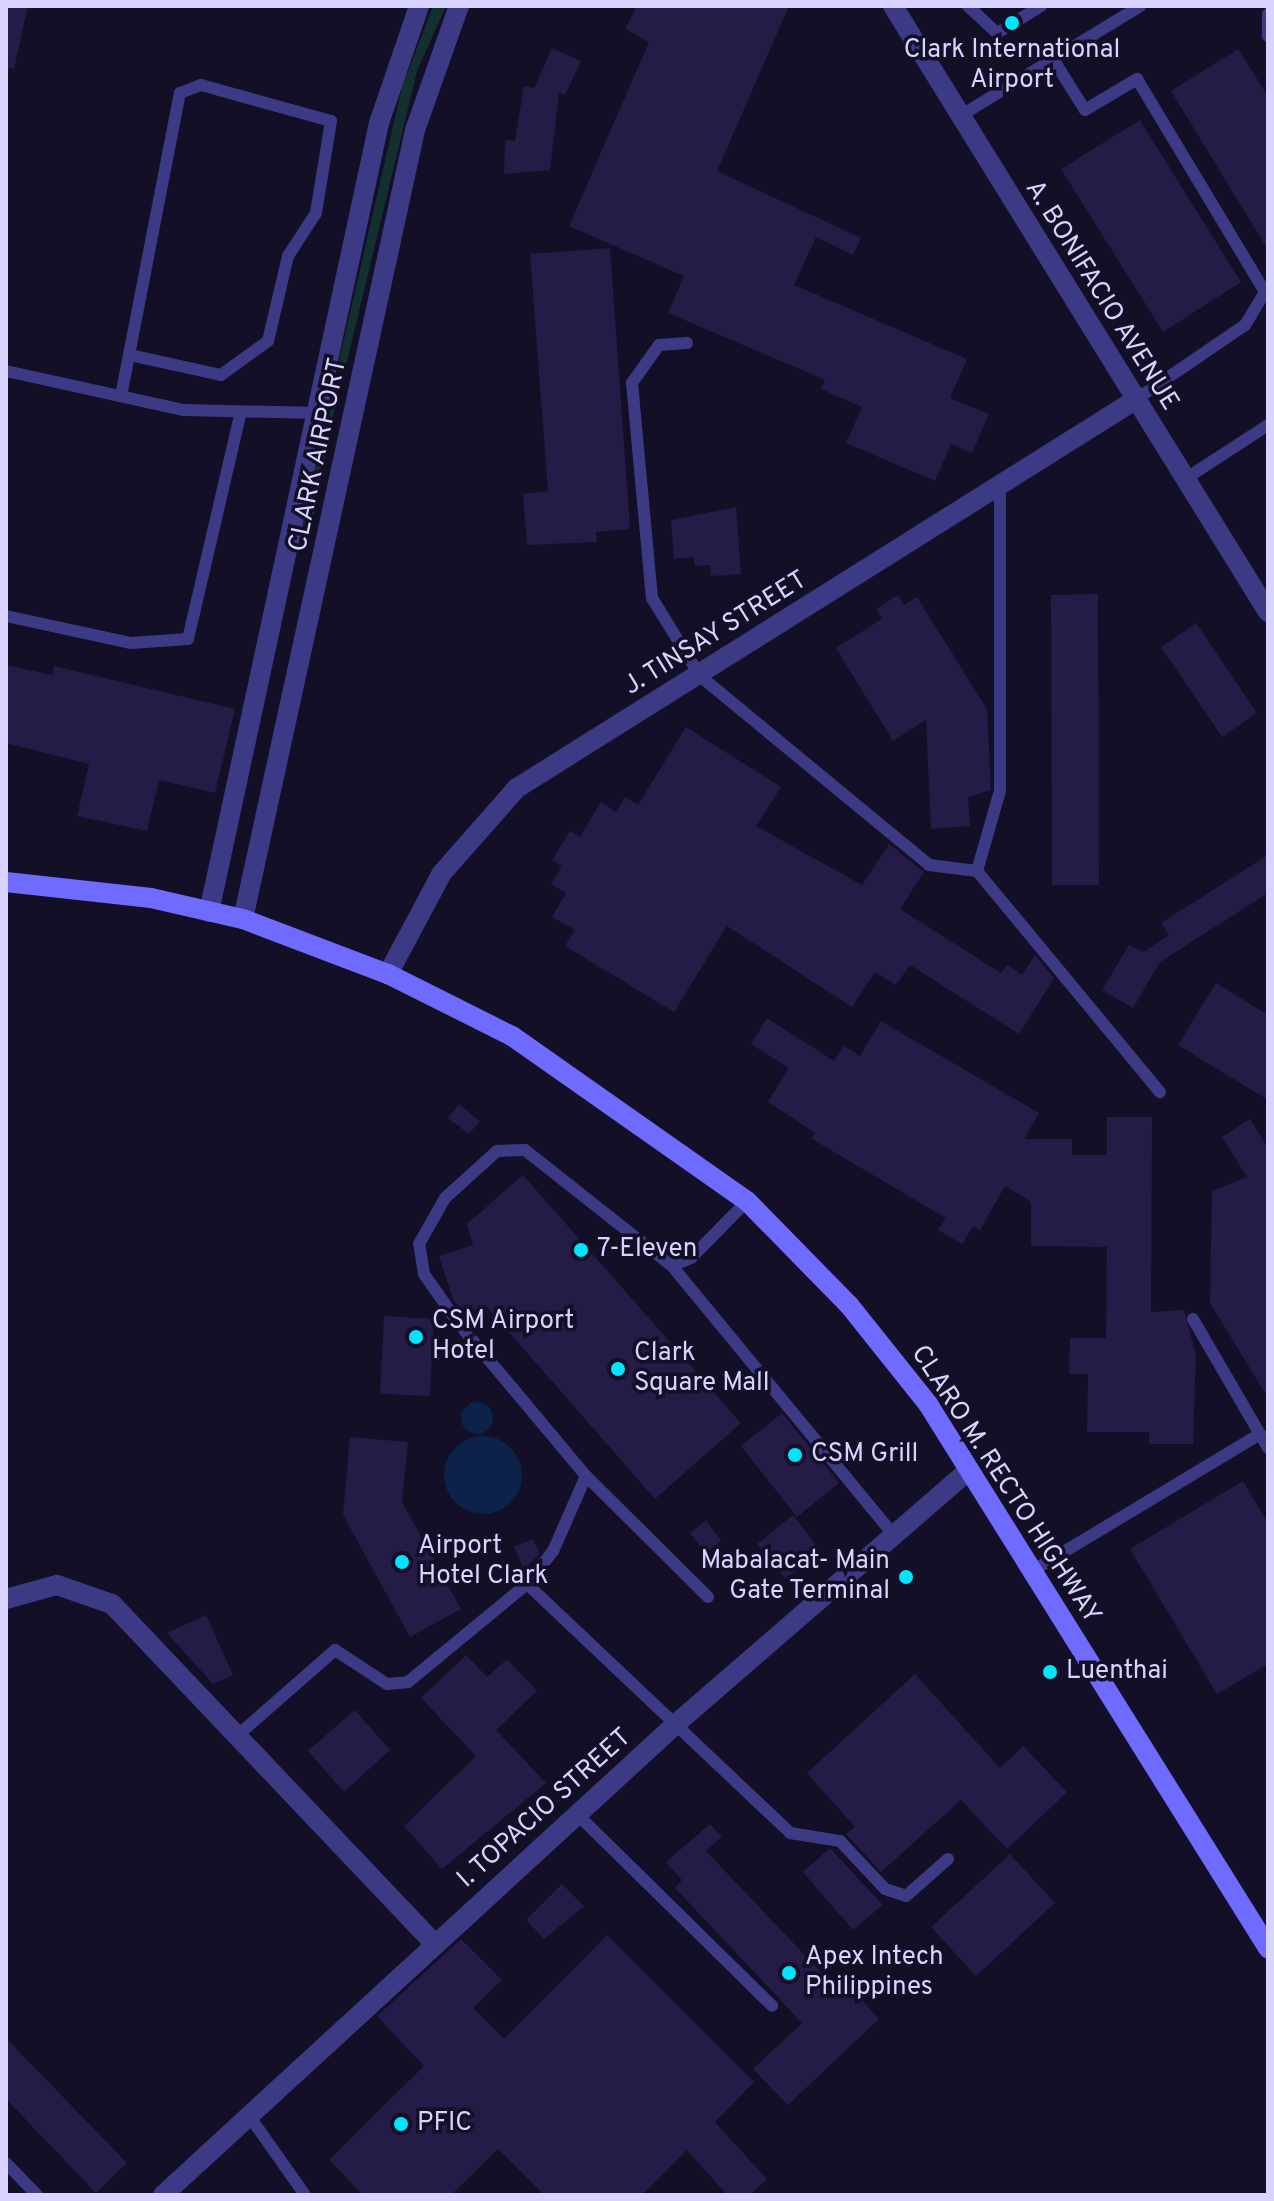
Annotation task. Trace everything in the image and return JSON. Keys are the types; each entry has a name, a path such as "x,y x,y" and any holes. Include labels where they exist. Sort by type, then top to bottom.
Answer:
{"main road":[{"name":"CLARO M. RECTO HIGHWAY","path":"6,882 243,919 388,974 512,1036 747,1201 889,1353 969,1470 1268,1948"}],"street":[{"name":"CLARK AIRPORT","path":"209,912 320,413 389,82 419,6"},
{"name":"CLARK AIRPORT","path":"243,919 425,86 459,6"},
{"name":"A. BONIFACIO AVENUE","path":"893,6 1268,612"},
{"path":"325,386 359,392"},
{"name":"J. TINSAY STREET","path":"388,974 442,873 495,806 1000,489 1135,400"},
{"name":"I. TOPACIO STREET","path":"163,2195 434,1943 581,1818 677,1723 969,1470"},
{"path":"6,1599 57,1585 112,1604 434,1943"}],"lane":[{"path":"968,6 997,33 1041,6"},
{"path":"960,116 1140,6"},
{"path":"1268,14 1268,36"},
{"path":"1053,59 1085,110 1137,79 1265,292 1245,325 1135,400"},
{"path":"121,396 180,93 201,85 331,121 316,213 288,256 268,341 221,375 129,355"},
{"path":"687,343 659,345 632,383 652,598 700,676 929,865 977,871 1160,1092"},
{"path":"6,371 121,396 240,416 320,413"},
{"path":"6,616 131,643 188,639 240,416"},
{"path":"1185,479 1268,425"},
{"path":"977,871 1000,791 1000,489"},
{"path":"708,1597 586,1476 459,1324 424,1274 419,1244 445,1198 497,1151 525,1150 672,1266 893,1534"},
{"path":"672,1266 691,1258 747,1201"},
{"path":"1193,1319 1268,1448"},
{"path":"1032,1571 1260,1434"},
{"path":"238,1735 335,1650 387,1684 408,1682 527,1584 553,1551 586,1476"},
{"path":"527,1584 790,1833 840,1841 885,1889 906,1896 948,1859"},
{"path":"581,1818 772,2006"},
{"path":"250,2117 305,2195"},
{"path":"6,2163 37,2195"}],"green space":[{"path":"433,6 446,6 417,71 344,374 338,365 402,87"},
{"path":"336,401 309,541 300,540 329,404"}],"water":[{"path":"477,1402 489,1406 493,1418 489,1430 477,1434 465,1430 461,1418 465,1406"},
{"path":"483,1436 498,1439 515,1453 522,1475 519,1490 505,1507 483,1514 468,1511 451,1497 444,1475 447,1460 461,1443"}],"building":[{"path":"6,6 28,6 14,69 6,68"},
{"path":"637,6 789,6 717,171 861,238 853,255 816,237 794,285 967,359 950,398 989,414 972,453 951,444 935,481 846,443 862,407 821,389 825,380 668,313 684,276 569,226 649,42 625,29"},
{"path":"552,48 581,61 565,95 559,92 550,170 504,174 505,140 515,141 524,86 534,88"},
{"path":"1238,49 1268,96 1268,250 1171,91"},
{"path":"1140,120 1241,282 1163,332 1061,169"},
{"path":"610,248 630,529 596,532 597,542 527,545 523,494 548,491 530,254"},
{"path":"736,507 741,574 711,576 710,565 695,566 694,557 674,559 671,520"},
{"path":"1098,594 1099,885 1052,885 1051,595"},
{"path":"898,595 904,605 917,597 987,709 991,790 968,797 970,826 931,829 926,720 893,741 836,648 882,619 876,609"},
{"path":"1196,623 1257,713 1222,737 1161,647"},
{"path":"6,665 52,675 54,666 235,709 215,793 159,780 147,831 77,816 89,764 6,743"},
{"path":"686,727 781,787 756,826 862,885 889,844 924,872 900,909 1001,973 1007,965 1022,975 1035,955 1054,978 1019,1034 910,965 896,985 875,972 852,1007 727,926 674,1012 565,946 575,930 552,917 566,893 551,884 562,866 552,860 570,831 580,837 601,802 616,812 625,797 638,805"},
{"path":"1268,855 1268,893 1160,962 1133,1008 1102,990 1129,945 1143,952 1169,935 1161,923"},
{"path":"1216,983 1268,1015 1268,1100 1178,1045"},
{"path":"767,1018 834,1061 844,1046 860,1056 881,1021 1039,1113 1024,1139 1072,1139 1072,1155 1107,1155 1107,1117 1152,1117 1151,1312 1184,1310 1196,1355 1193,1444 1149,1444 1149,1432 1087,1432 1088,1374 1069,1374 1070,1338 1106,1338 1107,1247 1031,1246 1031,1202 1005,1186 980,1230 973,1226 962,1244 938,1230 946,1218 812,1139 815,1133 768,1102 789,1068 751,1044"},
{"path":"459,1104 480,1121 469,1134 448,1118"},
{"path":"1250,1119 1268,1148 1268,1398 1210,1303 1212,1191 1247,1177 1222,1137"},
{"name":"Clark Square Mall","path":"523,1175 741,1423 655,1499 486,1306 463,1313 453,1299 439,1256 473,1245 467,1224"},
{"path":"384,1316 434,1319 430,1396 380,1394"},
{"path":"782,1413 839,1483 797,1517 741,1446"},
{"name":"Airport Hotel Clark","path":"350,1437 408,1442 402,1502 461,1609 410,1637 343,1515"},
{"path":"1243,1481 1268,1523 1268,1664 1217,1694 1130,1549"},
{"path":"793,1515 821,1551 785,1579 757,1544"},
{"path":"706,1520 721,1541 705,1553 690,1533"},
{"path":"533,1539 540,1554 524,1569 514,1547"},
{"path":"206,1615 233,1675 213,1684 167,1633"},
{"path":"466,1655 487,1677 507,1659 537,1691 496,1730 546,1783 442,1869 404,1826 476,1756 421,1698"},
{"path":"915,1674 1000,1768 1023,1746 1067,1792 1007,1849 961,1800 881,1872 846,1834 855,1827 807,1773"},
{"path":"355,1710 390,1750 344,1792 308,1751"},
{"name":"Apex Intech Philippines","path":"710,1824 722,1837 706,1851 837,1989 845,1982 879,2019 788,2105 753,2069 802,2023 675,1888 682,1880 666,1862"},
{"path":"830,1848 883,1905 853,1930 803,1872"},
{"path":"1010,1854 1055,1903 976,1976 931,1927"},
{"path":"562,1884 584,1906 544,1939 526,1920"},
{"path":"607,1935 754,2082 715,2122 767,2179 750,2195 727,2195 687,2150 642,2195 544,2195 498,2149 451,2195 363,2195 329,2160 424,2066 377,2016 461,1939 502,1980 473,2008 504,2039"},
{"path":"6,2038 127,2163 96,2193 6,2099"}],"place":[{"name":"Clark International Airport","path":"1012,23"},
{"name":"7-Eleven","path":"581,1250"},
{"name":"CSM Airport Hotel","path":"416,1337"},
{"name":"Clark Square Mall","path":"618,1369"},
{"name":"CSM Grill","path":"795,1455"},
{"name":"Airport Hotel Clark","path":"402,1562"},
{"name":"Mabalacat- Main Gate Terminal","path":"906,1577"},
{"name":"Luenthai","path":"1050,1672"},
{"name":"Apex Intech Philippines","path":"789,1973"},
{"name":"PFIC","path":"401,2124"}]}
